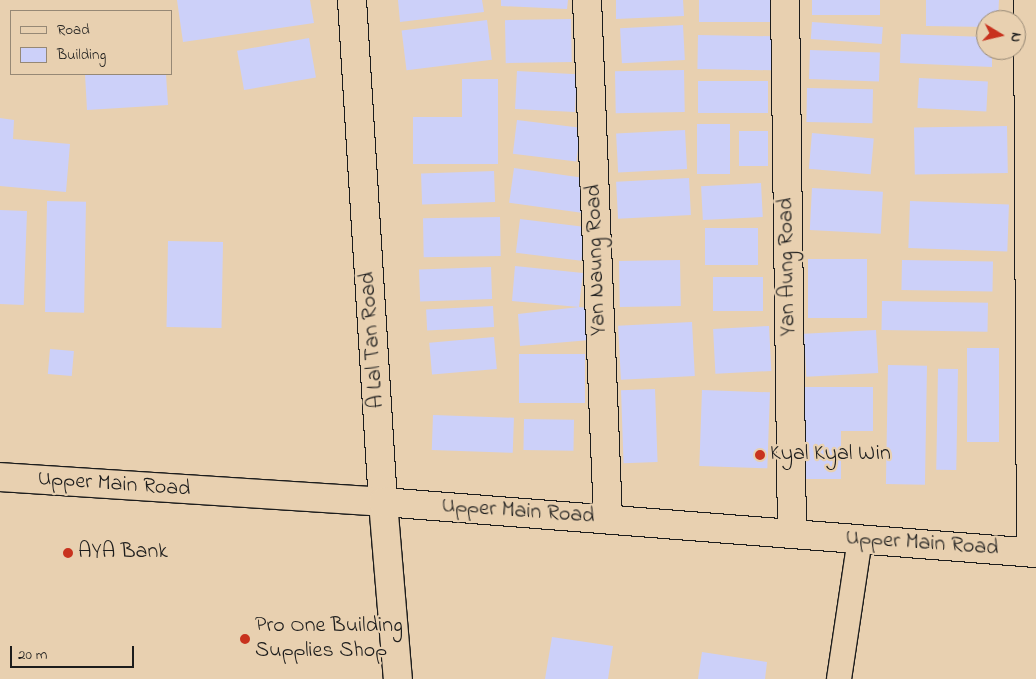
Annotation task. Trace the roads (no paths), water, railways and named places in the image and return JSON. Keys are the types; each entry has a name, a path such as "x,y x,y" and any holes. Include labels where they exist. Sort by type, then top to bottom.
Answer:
{"street":[{"name":"A Lal Tan Road","path":"352,0 383,502 398,679"},
{"name":"Yan Naung Road","path":"587,0 608,519"},
{"name":"Yan Aung Road","path":"785,0 792,534"},
{"path":"1028,0 1033,552"},
{"name":"Upper Main Road","path":"0,477 383,502 1033,552"}],"lane":[{"path":"838,679 860,539"}],"place":[{"name":"Kyal Kyal Win","path":"760,455"},
{"name":"AYA Bank","path":"68,553"},
{"name":"Pro One Building Supplies Shop","path":"245,639"}]}
